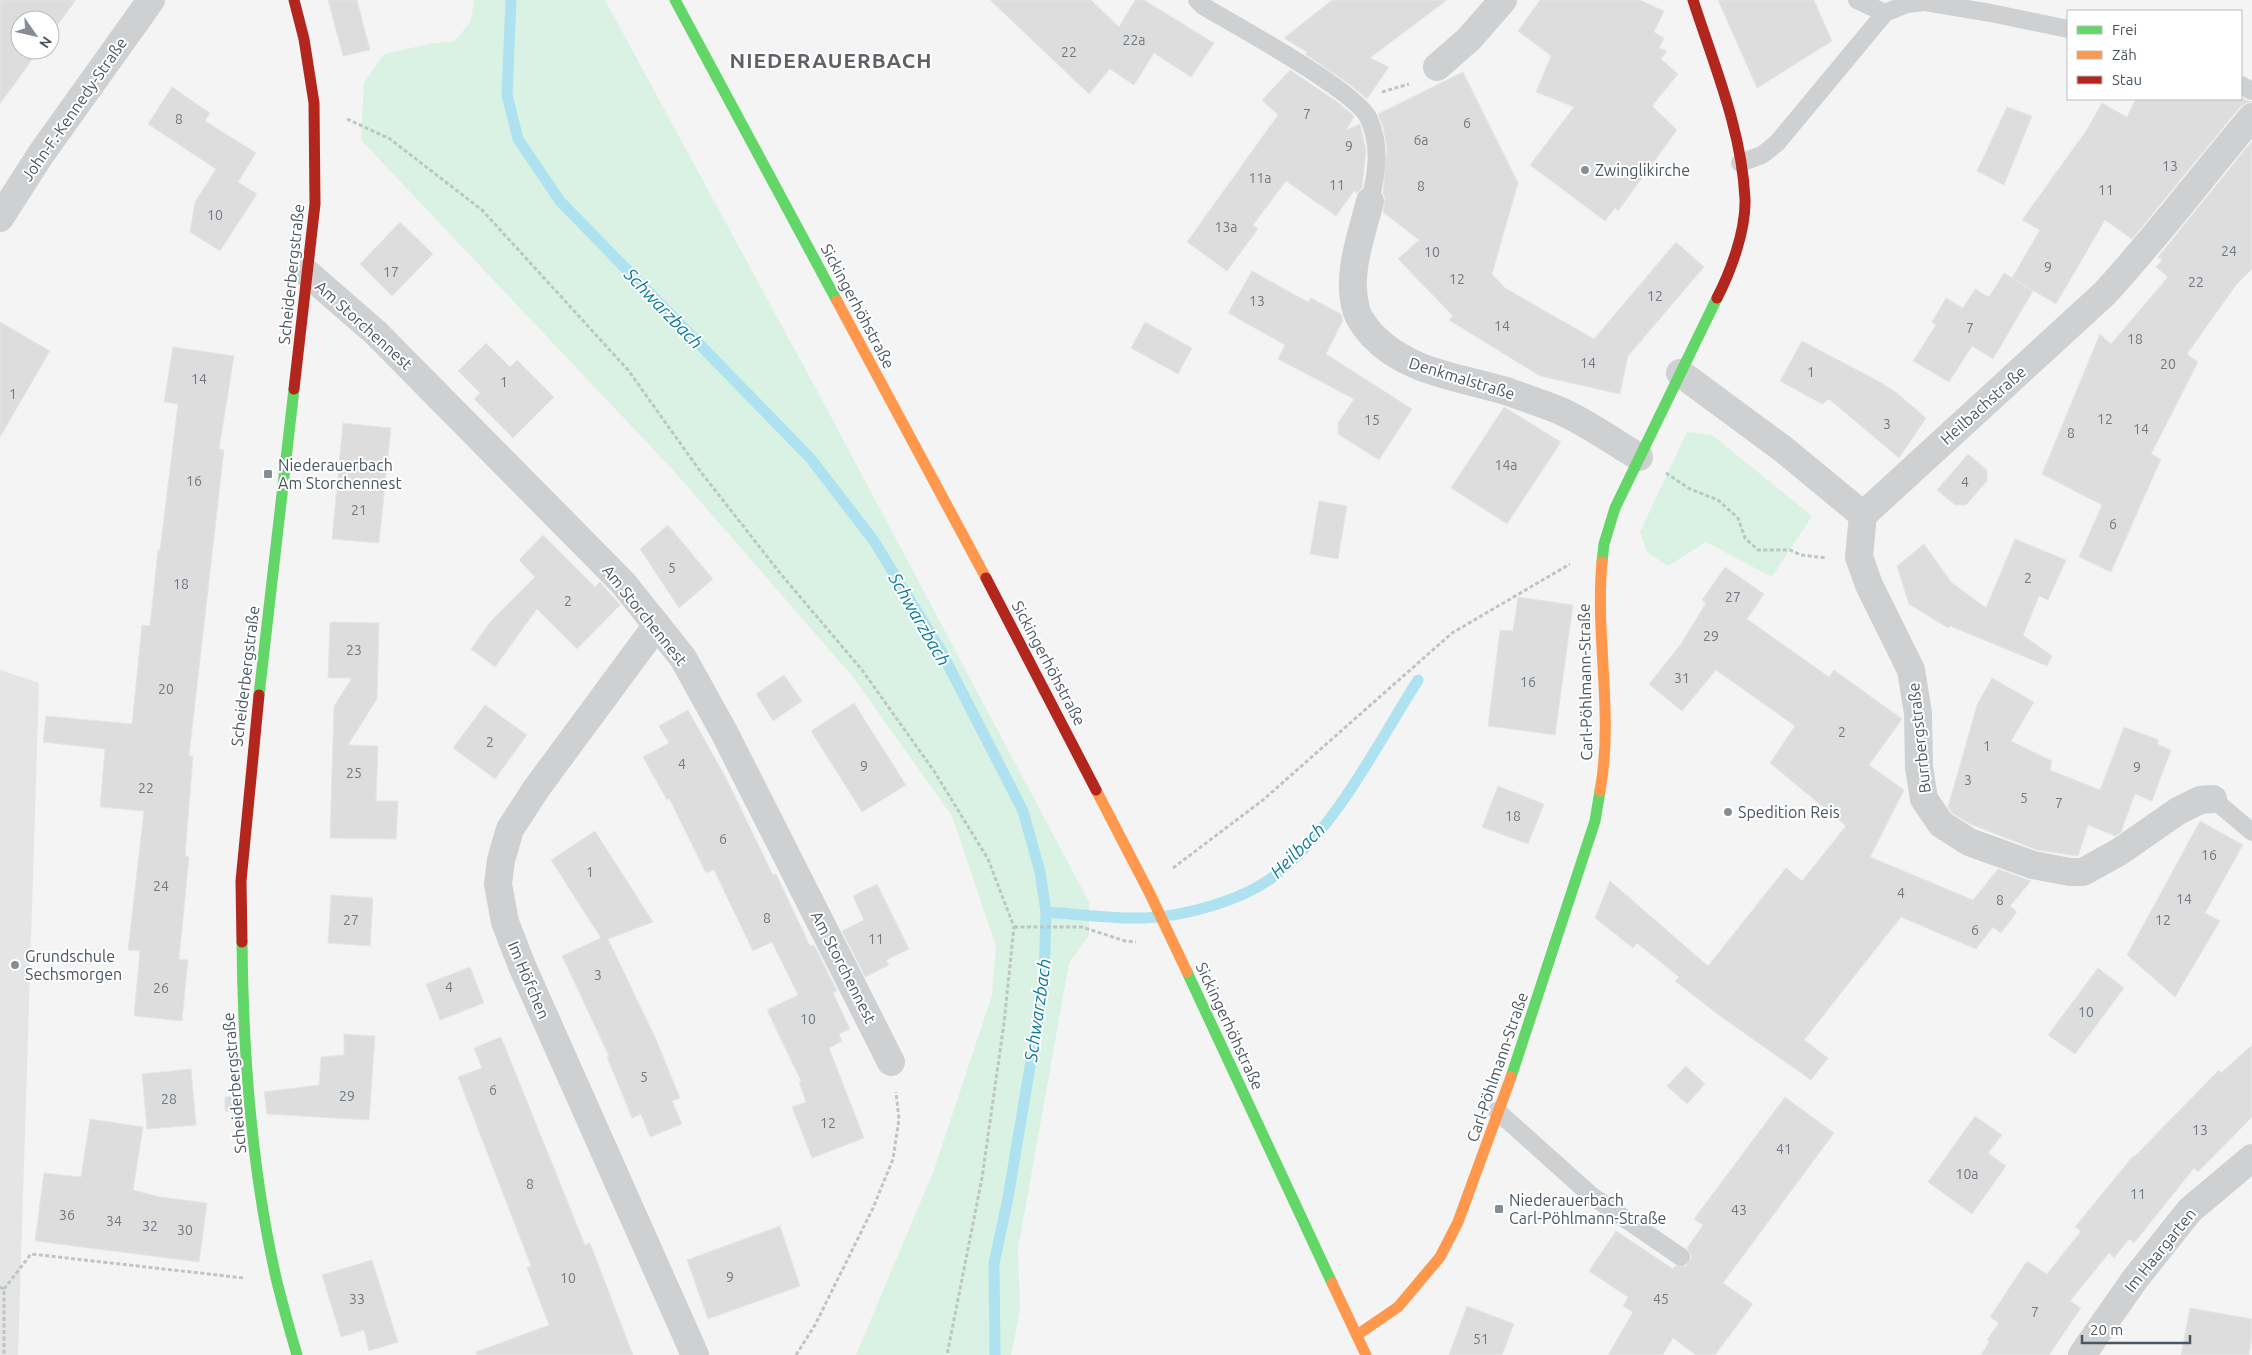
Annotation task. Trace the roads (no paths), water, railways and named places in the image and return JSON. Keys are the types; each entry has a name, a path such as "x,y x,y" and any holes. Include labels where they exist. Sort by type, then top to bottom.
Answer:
{"street":[{"name":"John-F.-Kennedy-Straße","path":"0,218 41,154 150,0"},
{"name":"Scheiderbergstraße","path":"294,0 304,39 314,103 315,204 248,797 241,881 242,983 249,1097 261,1189 277,1281 297,1355"},
{"name":"Sickingerhöhstraße","path":"675,0 1005,614 1148,891 1174,942 1366,1355"},
{"path":"1438,67 1469,39 1503,0"},
{"name":"Carl-Pöhlmann-Straße","path":"1358,1336 1398,1307 1419,1284 1440,1257 1458,1222 1524,1040 1595,821 1604,770 1606,726 1600,596 1604,544 1616,508 1638,457 1725,282 1739,241 1745,201 1733,123 1693,0"},
{"name":"Heilbachstraße","path":"1863,515 2104,294 2138,258 2207,170 2252,117"},
{"name":"Denkmalstraße","path":"1370,201 1355,262 1354,294 1356,310 1367,329 1381,344 1399,358 1435,373 1506,391 1558,410 1638,457"},
{"name":"Am Storchennest","path":"307,274 376,333 623,583 683,658 724,732 891,1062"},
{"path":"1680,374 1783,449 1863,515"},
{"name":"Burrbergstraße","path":"1863,515 1859,557 1869,584 1911,670 1918,713 1919,767 1924,799 1941,824 1969,842 2033,865 2070,872 2083,872 2119,852 2178,811 2200,800 2213,799"},
{"name":"Im Höfchen","path":"657,625 536,789 510,829 500,860 498,884 505,922 522,966 695,1355"},
{"name":"Im Haargarten","path":"2082,1355 2135,1279 2190,1210 2252,1158"}],"lane":[{"name":"Denkmalstraße","path":"1197,0 1203,6 1289,57 1359,104 1368,117 1377,142 1377,170 1370,201"},
{"path":"1857,0 1885,13"},
{"path":"1740,163 1762,155 1778,143 1885,13 1907,4 1925,2 1991,12 2067,29"},
{"name":"Burrbergstraße","path":"2213,799 2252,832"},
{"path":"1497,1111 1592,1196 1681,1257"}],"waterway":[{"name":"Schwarzbach","path":"511,0 507,95 518,139 560,201 811,459 874,541 941,651 1023,811 1040,872 1046,912 1044,983 1008,1198 994,1263 995,1355"},
{"name":"Heilbach","path":"1046,912 1120,918 1161,917 1212,906 1260,886 1296,857 1335,811 1370,759 1418,680"}],"place":[{"name":"Zwinglikirche","path":"1585,170"},
{"name":"Niederauerbach Am Storchennest","path":"268,474"},
{"name":"Spedition Reis","path":"1728,812"},
{"name":"Grundschule Sechsmorgen","path":"15,965"},
{"name":"Niederauerbach Carl-Pöhlmann-Straße","path":"1499,1209"}],"district":[{"name":"NIEDERAUERBACH","path":"831,60"}]}
